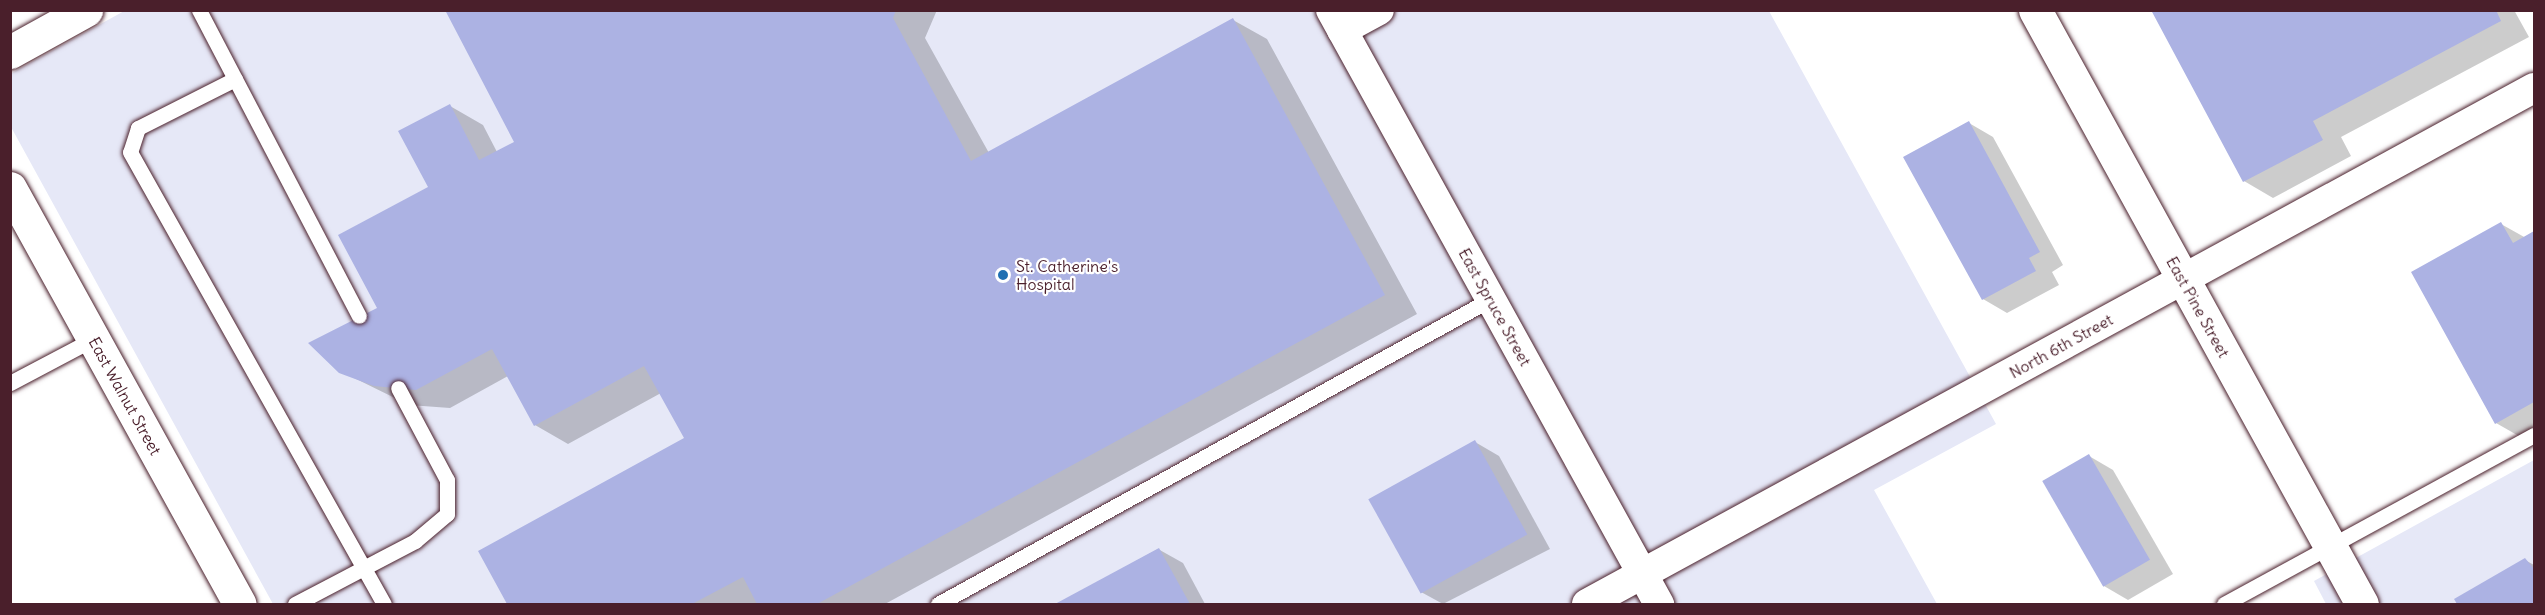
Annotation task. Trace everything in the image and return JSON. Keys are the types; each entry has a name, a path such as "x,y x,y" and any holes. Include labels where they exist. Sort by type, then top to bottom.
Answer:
{"street":[{"path":"10,52 86,10"},
{"path":"1337,20 1379,10"},
{"name":"East Pine Street","path":"2035,10 2362,604"},
{"name":"East Spruce Street","path":"1337,20 1659,604"},
{"name":"North 6th Street","path":"1587,604 2535,88"},
{"name":"East Walnut Street","path":"10,188 240,604"}],"lane":[{"path":"199,10 359,316"},
{"path":"235,79 138,128 130,152 384,604"},
{"path":"938,604 1491,299"},
{"path":"10,383 93,339"},
{"path":"295,604 415,541 447,514 447,480 398,388"},
{"path":"2224,604 2535,435"}],"shaded area":[{"name":"St. Catherine's Hospital","path":"126,10 1769,11 1996,424 1874,490 1937,604 273,604 11,127 10,74"},
{"path":"2534,460 2534,604 2326,604 2314,581"}],"building":[{"path":"445,10 896,10 893,18 971,161 1233,18 1385,295 817,604 757,604 743,577 692,604 507,604 478,551 684,438 644,366 534,426 492,349 416,390 374,386 339,373 308,343 377,308 338,235 428,187 398,131 450,104 479,160 514,142"},
{"path":"2151,10 2496,10 2501,21 2313,121 2323,140 2243,182"},
{"path":"1969,121 2040,252 2029,258 2036,271 1982,300 1903,157"},
{"path":"2501,222 2513,243 2534,231 2534,402 2495,424 2411,272"},
{"path":"1475,440 1527,534 1421,594 1368,499"},
{"path":"2089,454 2150,560 2103,587 2042,481"},
{"path":"1159,548 1190,604 1055,604"},
{"path":"2525,558 2534,569 2534,604 2457,604 2454,599"}],"place":[{"name":"St. Catherine's Hospital","path":"1003,275"}]}
